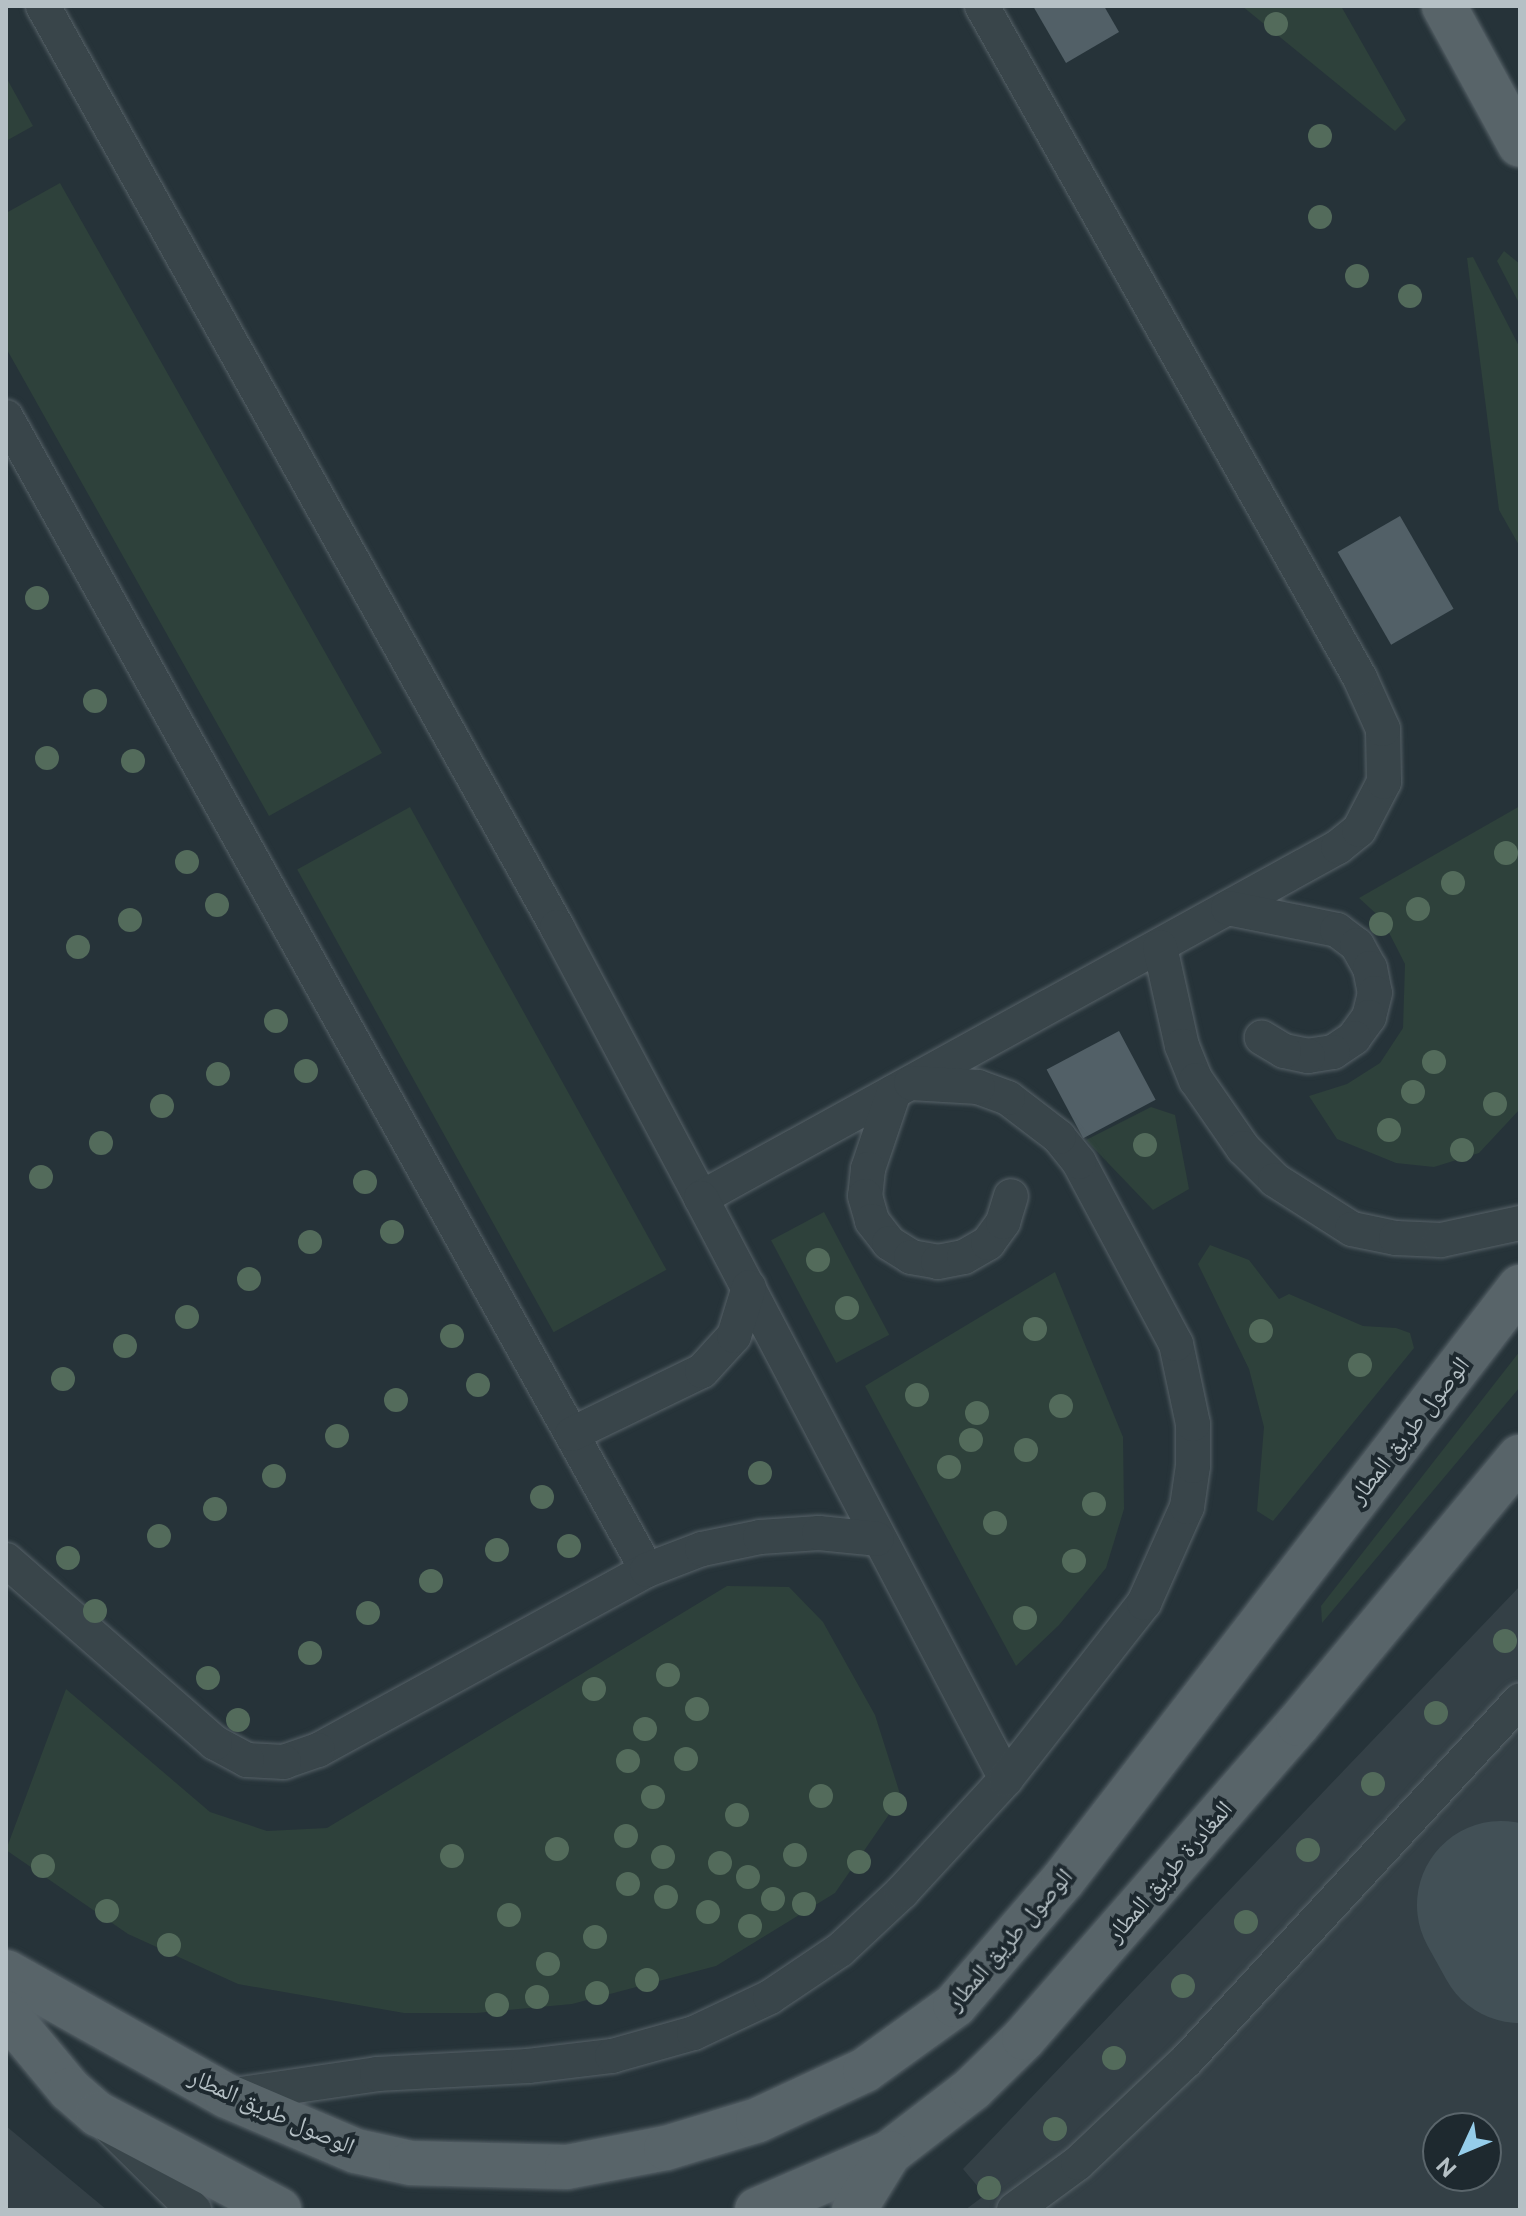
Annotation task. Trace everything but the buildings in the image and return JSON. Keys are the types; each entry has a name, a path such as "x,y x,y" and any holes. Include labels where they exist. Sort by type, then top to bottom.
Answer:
{"main road":[{"path":"1444,6 1520,145"},
{"name":"الوصول طريق المطار","path":"6,1972 227,2096 356,2151 411,2163 567,2167 666,2148 758,2120 865,2070 955,2005 1063,1880 1520,1287"},
{"name":"المغادرة طريق المطار","path":"757,2210 889,2153 972,2089 1024,2038 1298,1724 1520,1457"},
{"path":"6,2013 70,2090 98,2114 279,2210"},
{"path":"854,2210 889,2153"}],"lane":[{"path":"43,6 557,927 1006,1779"},
{"path":"701,1198 1160,947 1359,830 1384,782 1383,729 1352,665 982,6"},
{"path":"6,417 647,1570"},
{"path":"1228,908 1337,930 1357,945 1370,968 1375,993 1369,1017 1354,1038 1333,1052 1308,1056 1284,1051 1262,1038"},
{"path":"1160,947 1182,1046 1196,1080 1243,1148 1287,1190 1352,1229 1396,1238 1441,1240 1520,1223"},
{"path":"227,2096 377,2074 528,2066 612,2056 694,2033 770,1997 840,1950 1006,1779 1144,1603 1167,1559 1187,1507 1193,1424 1171,1331 1079,1162 1059,1137 1008,1098 978,1087 902,1088"},
{"path":"902,1088 868,1169 865,1196 872,1221 889,1243 911,1257 938,1262 964,1257 988,1243 1003,1222 1011,1196"},
{"path":"572,1434 702,1371 734,1336 749,1287"},
{"path":"6,1560 215,1743 247,1760 284,1762 318,1750 647,1570 702,1549 760,1537 819,1533 877,1539"},
{"path":"1014,2210 1078,2163 1187,2060 1520,1700"},
{"path":"98,2114 133,2155 194,2210"}],"shaded area":[{"path":"1520,1586 1520,2210 965,2210 985,2195 963,2169"},
{"path":"6,2126 107,2210 6,2210"}],"green space":[{"path":"1242,6 1341,6 1406,120 1395,131"},
{"path":"6,77 33,126 6,141"},
{"path":"60,183 382,753 269,816 6,348 6,213"},
{"path":"1504,251 1520,264 1520,305 1497,261"},
{"path":"1473,257 1520,348 1520,547 1499,510 1467,258"},
{"path":"1520,806 1520,1109 1479,1153 1434,1167 1396,1163 1337,1139 1309,1096 1347,1084 1380,1063 1403,1028 1405,964 1382,919 1359,898"},
{"path":"410,807 666,1270 554,1332 297,870"},
{"path":"1151,1107 1175,1115 1189,1189 1153,1210 1086,1140"},
{"path":"824,1212 889,1335 836,1363 771,1240"},
{"path":"1210,1245 1249,1260 1279,1299 1289,1294 1363,1326 1396,1328 1410,1333 1414,1348 1273,1521 1257,1511 1264,1427 1249,1369 1198,1264"},
{"path":"1055,1272 1123,1437 1124,1509 1106,1568 1059,1625 1016,1666 865,1386"},
{"path":"1520,1351 1520,1387 1322,1623 1321,1606"},
{"path":"727,1586 789,1587 823,1622 875,1715 901,1797 835,1893 716,1966 572,2004 477,2013 404,2013 238,1984 128,1934 6,1850 66,1689 210,1812 267,1831 327,1828"}],"taxiway":[{"path":"1501,1905 1520,1939"}]}
